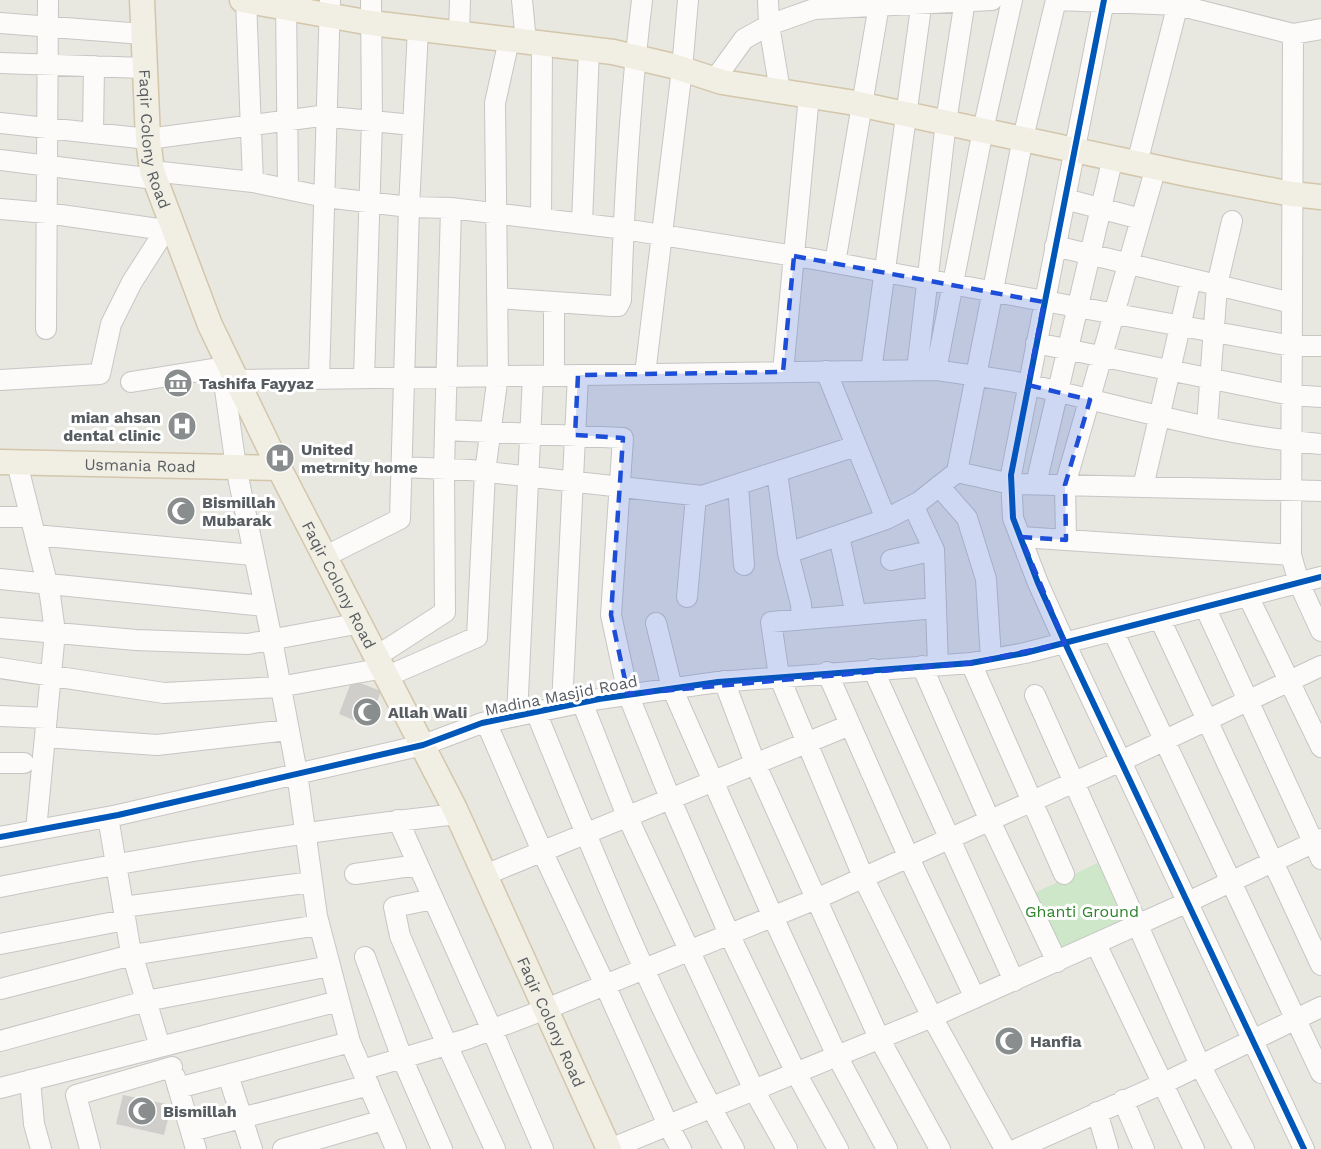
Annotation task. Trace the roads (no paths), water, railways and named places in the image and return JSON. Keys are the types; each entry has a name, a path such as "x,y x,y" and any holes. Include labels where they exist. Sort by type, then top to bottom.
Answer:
{"main road":[{"name":"Faqir Colony Road","path":"142,0 148,139 154,175 168,226 230,371 457,814 609,1149"},
{"path":"245,0 371,11 418,29 589,49 635,57 715,79 860,104 1147,165 1292,194 1321,197"},
{"name":"Usmania Road","path":"8,463 279,468"}],"street":[{"path":"46,329 48,0"},
{"path":"245,0 253,182"},
{"path":"459,34 460,0"},
{"path":"522,0 541,219"},
{"path":"498,298 618,306 621,300 623,229 635,57 642,0"},
{"path":"645,374 682,69 688,0"},
{"path":"768,0 769,25 780,91"},
{"path":"715,79 744,39 769,25 814,9 992,0"},
{"path":"926,370 952,285 1012,0"},
{"path":"788,553 886,519 913,505 957,472 1023,138 1057,0 1179,3 1293,34 1321,29"},
{"path":"926,370 927,280 946,122 965,1"},
{"path":"1103,1 1011,475 1013,518 1038,583 1065,643 1304,1149"},
{"path":"871,371 921,2"},
{"path":"286,3 288,189"},
{"path":"1066,540 1065,485 1142,219 1147,165 1179,3"},
{"path":"835,263 860,104 879,4"},
{"path":"319,379 330,7"},
{"path":"364,378 371,202 371,11"},
{"path":"0,23 143,34"},
{"path":"326,556 400,519 409,207 418,29"},
{"path":"1293,34 1291,555 1299,583 1321,631"},
{"path":"0,668 164,693 279,687 383,667 477,637 485,472 498,375 495,103 526,42"},
{"path":"582,224 589,49"},
{"path":"0,63 144,68"},
{"path":"93,133 94,66"},
{"path":"783,372 809,95"},
{"path":"0,123 148,139 287,120 327,117 413,124"},
{"path":"1036,484 1113,157"},
{"path":"0,160 47,166 253,182 326,197 409,207 451,208 623,229 835,263 1292,346 1321,346"},
{"path":"1065,199 1142,219"},
{"path":"383,667 446,612 444,469 451,208"},
{"path":"0,209 168,226 132,282 111,324 100,374 0,380"},
{"path":"1206,426 1217,285 1232,221"},
{"path":"1055,246 1292,303"},
{"path":"1143,487 1191,279"},
{"path":"554,302 554,375"},
{"path":"1036,343 1291,395 1321,397"},
{"path":"130,382 230,371 319,379 926,370 1028,385 1206,426 1321,444"},
{"path":"230,371 236,467 297,773 319,925 350,1042 396,1149"},
{"path":"826,371 886,519"},
{"path":"562,706 578,375"},
{"path":"533,376 528,477 526,714 586,833 645,969 711,1108 734,1149"},
{"path":"445,430 623,438 611,615 628,694 729,934 795,1073 838,1149"},
{"path":"402,467 485,472 702,496 856,446"},
{"path":"8,463 32,526 56,632 36,830"},
{"path":"777,472 788,553 801,604 802,619"},
{"path":"957,472 1011,484 1321,491"},
{"path":"738,484 744,565"},
{"path":"939,486 967,518 986,579 991,659"},
{"path":"687,597 696,496"},
{"path":"913,505 934,550 936,608 930,665 990,821 1057,962"},
{"path":"0,518 32,526 253,555"},
{"path":"839,536 856,615"},
{"path":"1020,537 1291,555"},
{"path":"891,560 934,550"},
{"name":"Madina Masjid Road","path":"0,837 108,817 423,745 486,722 582,702 724,681 971,663 1065,643 1321,577"},
{"path":"0,579 264,606"},
{"path":"1248,596 1321,747"},
{"path":"609,1149 932,1017 1139,925 1274,861 1319,847 1205,607"},
{"path":"936,608 771,622 780,676 864,879 932,1017 1005,1149"},
{"path":"1160,619 1321,965"},
{"path":"0,628 136,640 248,644 361,623"},
{"path":"656,623 672,688 837,1056 887,1149"},
{"path":"1113,631 1321,1073"},
{"path":"971,663 1064,874"},
{"path":"108,817 132,955 146,1001 172,1067 193,1140 242,1117 365,1078 402,1058 492,1030 546,1009 864,879 1321,666"},
{"path":"873,669 1014,981"},
{"path":"827,672 909,858 975,998"},
{"path":"724,681 755,764 879,1038 940,1149"},
{"path":"1035,695 1200,1065 1244,1149"},
{"path":"582,702 627,816 754,1090 787,1149"},
{"path":"0,716 46,728 157,744 288,730"},
{"path":"486,722 542,852 681,1149"},
{"path":"485,876 850,725"},
{"path":"0,763 24,763"},
{"path":"0,886 116,863 305,832 457,814"},
{"path":"398,820 543,1149"},
{"path":"355,874 418,865"},
{"path":"1,948 124,913 312,882"},
{"path":"433,899 394,907 400,936 495,1149"},
{"path":"0,989 132,955 319,925"},
{"path":"1096,944 1194,1149"},
{"path":"365,957 402,1058 442,1149"},
{"path":"0,1041 146,1001 330,966"},
{"path":"0,1088 339,1000"},
{"path":"1017,1149 1054,1141 1097,1112 1164,1083 1321,1007"},
{"path":"178,1088 350,1042"},
{"path":"90,1149 76,1095 172,1067"},
{"path":"228,1075 252,1149"},
{"path":"30,1080 34,1124 41,1149"},
{"path":"1123,1100 1144,1149"},
{"path":"1097,1112 1108,1149"},
{"path":"284,1149 383,1120"}],"place":[{"name":"Tashifa Fayyaz","path":"178,383"},
{"name":"mian ahsan dental clinic","path":"182,426"},
{"name":"United metrnity home","path":"280,458"},
{"name":"Bismillah Mubarak","path":"181,511"},
{"name":"Allah Wali","path":"367,712"},
{"name":"Hanfia","path":"1009,1041"},
{"name":"Bismillah","path":"142,1111"}],"park label":[{"name":"Ghanti Ground","path":"1082,911"}]}
